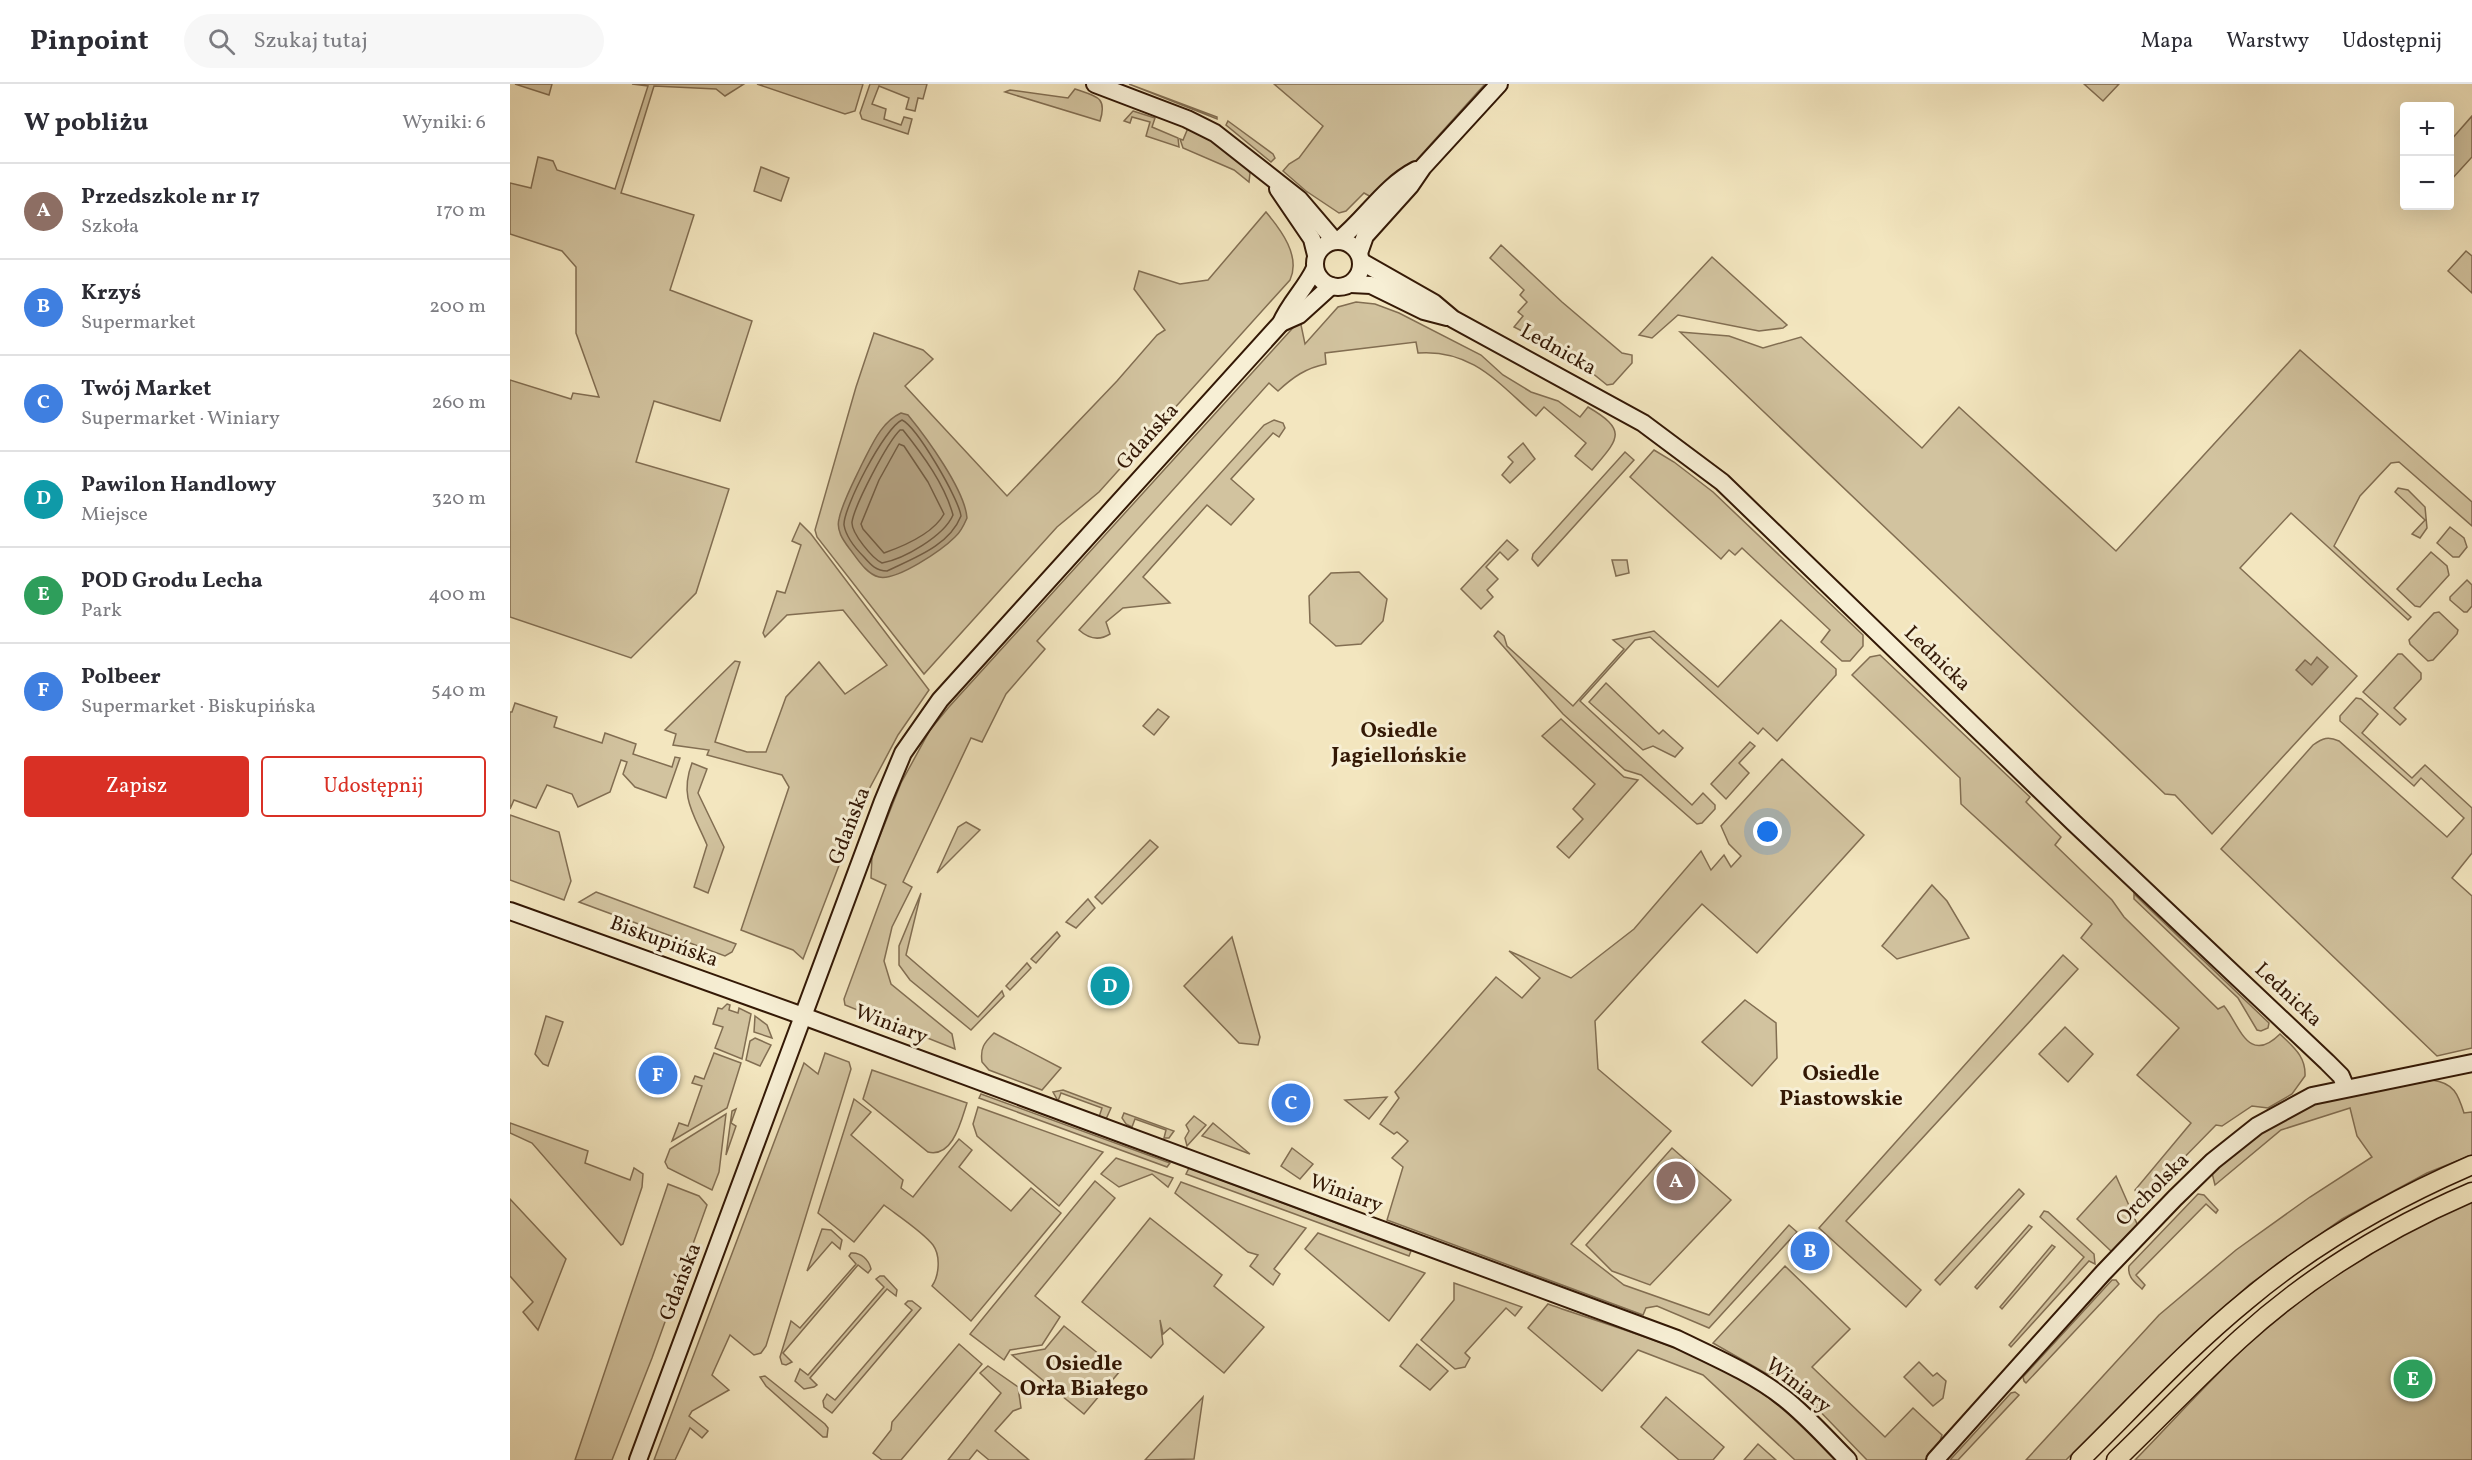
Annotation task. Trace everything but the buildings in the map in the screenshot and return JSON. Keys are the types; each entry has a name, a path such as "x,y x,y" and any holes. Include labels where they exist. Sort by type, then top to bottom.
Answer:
{"main road":[{"path":"2080,1460 2194,1347 2249,1298 2289,1267 2380,1209 2472,1165"},
{"path":"2116,1460 2242,1337 2300,1290 2385,1235 2472,1192"}],"street":[{"path":"1095,84 1187,119 1215,133 1299,199 1336,240 1352,244 1361,257"},
{"path":"1268,176 1312,240 1320,279 1331,286 1341,287 1351,284 1359,274 1365,236 1410,186 1423,167 1499,84"},
{"path":"1316,262 1323,245 1336,240 1406,176 1423,167"},
{"name":"Lednicka","path":"1361,257 1434,303 1453,319 1643,423 1722,482 2074,823 2327,1062 2341,1077 2346,1088"},
{"name":"Gdańska","path":"639,1457 883,801 903,753 921,725 952,686 1281,323 1288,306 1303,290 1316,262"},
{"name":"Lednicka","path":"1351,284 1371,285 1424,311 1453,319"},
{"name":"Gdańska","path":"1281,323 1299,315 1331,286"},
{"name":"Biskupińska","path":"510,911 803,1016"},
{"name":"Winiary","path":"803,1016 1677,1340 1725,1362 1784,1398 1848,1460"},
{"name":"Orcholska","path":"1935,1460 2103,1273 2207,1167 2256,1126 2291,1105 2312,1096 2472,1063"}],"shaded area":[{"path":"515,84 552,84 549,95"},
{"path":"632,84 744,84 725,96 716,89 654,86 621,193 694,215 670,290 752,321 720,421 654,401 636,462 729,489 696,593 631,658 510,617 510,380 571,399 573,393 599,397 576,333 576,267 562,251 510,234 510,183 531,188 538,157 553,161 557,170 615,189 648,86"},
{"path":"757,84 863,84 855,111 845,114"},
{"path":"870,84 927,84 923,99 918,98 915,111 906,109 909,98 879,86 872,104 886,109 884,119 901,125 904,117 912,119 908,134 862,119 860,113"},
{"path":"1129,84 1217,117 1217,119"},
{"path":"1274,84 1485,84 1412,165 1373,198 1364,193 1346,211 1339,213 1306,191 1283,171 1299,158 1323,126"},
{"path":"2084,84 2119,84 2103,101"},
{"path":"1075,89 1098,98 1102,106 1100,121 1005,92 1010,90 1068,98"},
{"path":"1133,111 1155,118 1152,127 1178,138 1179,147 1146,136 1150,122 1132,117 1130,123 1124,121"},
{"path":"2472,116 2472,157 2454,177 2454,156 2454,136"},
{"path":"1228,121 1273,154 1275,158 1271,162 1226,125"},
{"path":"1188,128 1211,139 1247,169 1250,173 1249,182 1234,170 1183,148 1180,139 1183,140"},
{"path":"761,167 789,178 781,201 754,191"},
{"path":"1266,212 1288,244 1293,262 1290,280 1099,492 1057,527 924,674 817,537 815,530 874,333 923,350 933,359 905,386 1007,496 1117,381 1157,335 1165,330 1134,289 1139,271 1180,284 1208,280"},
{"path":"1501,245 1562,302 1622,353 1632,355 1632,363 1613,384 1607,385 1575,359 1577,355 1557,345 1555,348 1514,327 1523,316 1518,312 1527,302 1520,295 1524,290 1490,258"},
{"path":"2466,251 2472,256 2472,293 2448,271"},
{"path":"1712,257 1787,325 1783,328 1759,331 1678,315 1652,338 1639,335"},
{"path":"1356,302 1375,304 1399,313 1481,355 1503,375 1531,392 1558,401 1580,417 1588,407 1610,423 1614,429 1613,443 1592,470 1575,456 1586,443 1544,407 1536,416 1496,381 1469,362 1437,353 1418,353 1416,342 1325,353 1326,364 1300,374 1278,391 1269,383 1037,641 1045,649 1006,694 982,742 971,738 903,882 912,887 892,927 884,961 891,984 952,1034 955,1049 845,1005 844,999 886,885 871,878 872,856 901,783 930,730 1300,320 1305,344 1338,307"},
{"path":"1680,332 1729,336 1763,348 1801,337 1922,448 1959,407 2116,551 2300,350 2472,502 2472,526 2399,462 2391,463 2360,496 2334,546 2411,617 2408,620 2291,513 2240,568 2357,676 2212,834 2175,795 2165,794"},
{"path":"1274,420 1283,423 1285,428 1279,437 1273,433 1231,479 1254,499 1231,525 1207,505 1143,577 1170,603 1123,608 1106,622 1110,634 1102,638 1090,637 1079,630 1264,425"},
{"path":"1523,443 1535,459 1510,483 1502,475 1513,462 1508,457"},
{"path":"1654,450 1674,462 1713,492 1863,635 1863,646 1850,661 1842,661 1821,642 1830,630 1742,548 1735,555 1729,550 1721,559 1630,477"},
{"path":"1625,452 1634,460 1538,566 1532,559 1533,554"},
{"path":"2398,488 2408,490 2425,507 2427,528 2420,538 2412,534 2425,520 2395,492"},
{"path":"800,523 811,534 929,690 898,735 866,795 803,959 793,950 741,930 789,787 782,775 707,755 709,750 673,745 676,734 665,730 735,661 740,662 715,742 747,752 766,752 786,697 819,662 845,694 887,665 843,610 787,615 765,637 763,633 777,591 785,593 801,545 792,541"},
{"path":"2450,527 2464,538 2467,547 2459,557 2453,557 2437,543"},
{"path":"1507,540 1518,550 1508,560 1500,552 1486,567 1498,579 1487,590 1493,597 1481,609 1461,589"},
{"path":"2431,552 2447,566 2449,575 2420,607 2415,606 2397,589"},
{"path":"1612,560 1627,560 1629,573 1616,576"},
{"path":"1359,572 1387,599 1383,621 1361,644 1336,646 1310,623 1309,596 1331,573"},
{"path":"2467,580 2472,585 2472,606 2464,612 2450,600 2450,597"},
{"path":"2439,612 2458,630 2433,660 2428,661 2410,644 2409,640 2434,613"},
{"path":"1781,620 1836,669 1836,675 1777,741 1763,728 1758,734 1650,637 1635,640 1580,701 1692,805 1703,793 1715,805 1715,809 1702,823 1697,824 1641,775 1625,770 1563,714 1494,636 1498,631 1504,636 1507,646 1573,706 1624,649 1613,640 1654,631 1718,687"},
{"path":"2398,654 2402,654 2421,673 2421,679 2394,708 2406,719 2400,725 2363,692"},
{"path":"1880,655 2030,797 2026,802 2061,837 2055,845 2112,900 2124,917 2218,1009 2224,1006 2246,1039 2260,1046 2269,1043 2280,1034 2301,1057 2305,1076 2292,1094 2268,1108 2252,1106 2222,1126 2216,1125 2166,1176 2155,1196 2144,1209 2135,1190 2191,1123 2137,1075 2179,1028 2081,938 2092,924 1961,804 1960,778 1852,675 1870,657"},
{"path":"1606,683 1659,734 1663,730 1683,748 1675,757 1653,746 1643,750 1589,702"},
{"path":"2356,698 2361,699 2378,714 2362,733 2412,778 2425,765 2472,808 2472,853 2452,878 2472,896 2472,1048 2437,1056 2221,849 2313,745 2326,738 2339,741 2447,837 2464,818 2421,778 2414,786 2340,721 2340,716"},
{"path":"515,703 557,717 554,727 602,743 605,733 636,744 633,754 672,767 675,757 680,758 666,798 635,787 623,774 627,762 621,760 610,792 578,807 572,794 547,785 536,808 514,800 510,809 510,712"},
{"path":"1158,709 1169,717 1154,735 1143,726"},
{"path":"1561,719 1624,777 1638,780 1569,858 1557,847 1583,819 1573,809 1595,784 1542,736"},
{"path":"1750,742 1755,746 1739,763 1749,773 1726,799 1711,784"},
{"path":"1782,759 1864,835 1757,953 1702,904 1595,1021 1598,1069 1671,1131 1571,1244 1624,1285 1709,1315 1789,1225 1797,1232 1709,1328 1657,1306 1646,1308 1643,1315 1387,1220 1403,1167 1392,1158 1408,1141 1397,1132 1394,1134 1380,1124 1399,1098 1395,1092 1496,977 1522,998 1540,978 1509,951 1571,978 1634,929 1701,851 1711,870 1724,855 1731,867 1741,856 1729,844 1721,826"},
{"path":"692,763 707,769 698,793 724,847 708,893 694,887 707,845 693,814 688,796 688,775"},
{"path":"510,815 559,832 571,881 564,900 510,880"},
{"path":"966,822 980,830 937,873 958,827"},
{"path":"1150,840 1158,847 1102,904 1095,897"},
{"path":"1932,885 1947,901 1969,938 1897,959 1882,946"},
{"path":"596,892 736,944 732,952 725,956 579,902"},
{"path":"921,893 906,955 978,1017 1002,991 1004,996 971,1030 910,980 899,965 899,946"},
{"path":"2134,894 2269,1023 2268,1028 2257,1030 2238,998 2134,899"},
{"path":"1088,899 1095,908 1076,928 1066,922"},
{"path":"1057,932 1060,936 1036,963 1031,959"},
{"path":"1232,937 1260,1037 1258,1045 1239,1043 1184,986"},
{"path":"2063,955 2078,969 1846,1221 1921,1290 1906,1307 1819,1228"},
{"path":"1027,963 1031,968 1010,990 1006,986"},
{"path":"1745,1000 1776,1023 1777,1058 1752,1086 1702,1042"},
{"path":"727,1004 730,1005 729,1010 738,1013 739,1008 751,1014 742,1059 715,1048 723,1027 713,1024 718,1008 722,1009"},
{"path":"546,1016 563,1022 548,1066 543,1064 535,1054"},
{"path":"755,1016 767,1025 772,1038 754,1032"},
{"path":"2065,1027 2093,1054 2068,1082 2039,1054"},
{"path":"994,1033 1061,1068 1042,1090 989,1070 982,1062 982,1049"},
{"path":"755,1038 771,1045 760,1066 746,1060 750,1041"},
{"path":"714,1053 741,1063 727,1108 672,1141 679,1123 688,1126 702,1086 692,1083 695,1076 704,1079"},
{"path":"825,1053 849,1062 851,1069 766,1346 761,1353 754,1355 730,1335 712,1375 729,1390 692,1411 689,1416 708,1431 702,1438 690,1428 675,1460 654,1460 804,1063 818,1074"},
{"path":"872,1070 967,1103 959,1128 950,1144 937,1152 928,1152 863,1099"},
{"path":"2432,1080 2454,1090 2464,1113 2472,1112 2472,1155 2427,1173 2342,1219 2250,1284 2157,1369 2066,1460 2026,1460 2159,1315 2236,1250 2310,1197 2372,1157 2357,1136 2350,1108 2281,1130 2215,1185 2212,1173 2263,1132 2311,1105 2345,1095"},
{"path":"1063,1090 1111,1108 1106,1119 1099,1117 1102,1108 1061,1093 1058,1101 1053,1092"},
{"path":"981,1094 1170,1163 1167,1167 979,1098"},
{"path":"1387,1097 1369,1119 1345,1100"},
{"path":"854,1099 871,1112 851,1135 903,1180 901,1188 913,1197 959,1139 972,1150 959,1167 1011,1211 1031,1188 1061,1213 971,1321 932,1286 938,1266 933,1245 917,1229 884,1205 854,1242 818,1213"},
{"path":"978,1107 1103,1152 1059,1206 977,1136 973,1124"},
{"path":"736,1109 731,1123 736,1126 726,1155 732,1111"},
{"path":"1124,1113 1174,1131 1169,1138 1164,1138 1166,1130 1135,1119 1132,1127 1122,1118"},
{"path":"726,1114 719,1172 712,1190 668,1168 665,1162 670,1149"},
{"path":"1194,1116 1206,1125 1187,1146 1185,1138 1189,1131 1186,1125"},
{"path":"510,1123 588,1151 585,1163 630,1180 634,1168 643,1174 642,1187 623,1244 621,1245 532,1143 510,1133"},
{"path":"1213,1123 1250,1154 1202,1136"},
{"path":"1292,1148 1313,1164 1300,1179 1281,1166"},
{"path":"1672,1148 1731,1200 1650,1285 1612,1271 1586,1245"},
{"path":"1116,1158 1173,1178 1168,1187 1152,1174 1119,1187 1101,1174"},
{"path":"1189,1168 1411,1251 1409,1256 1186,1174"},
{"path":"2116,1176 2138,1226 2112,1252 2077,1219"},
{"path":"1095,1181 1115,1198 1035,1296 1060,1317 1042,1345 1010,1350 1004,1360 970,1334"},
{"path":"1181,1182 1306,1228 1274,1269 1280,1274 1273,1285 1250,1266 1258,1255 1248,1252 1175,1193"},
{"path":"668,1184 699,1196 707,1205 652,1358 612,1460 575,1460"},
{"path":"2019,1189 2024,1194 1940,1285 1935,1280"},
{"path":"2198,1194 2204,1195 2218,1210 2216,1213 2206,1204 2136,1275 2145,1285 2142,1289 2130,1276 2129,1266"},
{"path":"510,1199 566,1259 538,1330 523,1312 533,1302 510,1276"},
{"path":"2472,1202 2472,1460 2135,1460 2240,1352 2304,1298 2388,1243 2445,1213"},
{"path":"2044,1211 2048,1212 2094,1254 2095,1264 2089,1261 2011,1347 2009,1345 2084,1257 2040,1217"},
{"path":"1150,1218 1222,1275 1214,1286 1264,1327 1224,1373 1170,1328 1163,1334 1160,1320 1163,1344 1151,1358 1082,1302"},
{"path":"2029,1225 2032,1227 1977,1289 1975,1287"},
{"path":"822,1229 831,1230 842,1240 840,1249 832,1242 807,1271"},
{"path":"1318,1233 1425,1273 1389,1321 1305,1249"},
{"path":"2052,1245 2055,1247 2002,1309 2000,1307"},
{"path":"851,1253 864,1257 871,1269 868,1273 858,1265 783,1353 792,1362 782,1364 780,1357 791,1321 800,1328 856,1264 849,1256"},
{"path":"1785,1266 1850,1329 1812,1367 1885,1437 1913,1408 1942,1435 1939,1444 1925,1460 1867,1460 1809,1400 1773,1373 1767,1374 1713,1343"},
{"path":"884,1276 897,1290 896,1296 887,1289 810,1378 817,1385 804,1389 795,1381 800,1369 808,1375 884,1287 876,1279"},
{"path":"2112,1280 2116,1280 2119,1284 2026,1383 2023,1377"},
{"path":"1454,1283 1522,1307 1515,1316 1506,1308 1465,1353 1470,1358 1465,1367 1455,1369 1421,1340 1454,1300"},
{"path":"912,1301 921,1308 832,1413 824,1407 823,1401 827,1394 835,1400 912,1310 905,1304"},
{"path":"1548,1304 1690,1354 1733,1374 1775,1402 1835,1460 1795,1460 1703,1375 1638,1350 1602,1391 1528,1328"},
{"path":"1064,1326 1120,1371 1084,1414 1012,1355 1045,1349"},
{"path":"959,1344 982,1364 901,1460 882,1460 873,1453 891,1430 892,1422"},
{"path":"1417,1344 1448,1371 1430,1390 1400,1366"},
{"path":"1919,1362 1933,1376 1937,1373 1946,1381 1943,1398 1933,1406 1904,1377"},
{"path":"988,1366 1018,1387 1021,1408 1013,1411 995,1431 1029,1460 989,1460 977,1450 969,1460 948,1460 1001,1393 980,1373"},
{"path":"765,1376 825,1424 828,1428 827,1437 823,1437 766,1386 760,1377"},
{"path":"2015,1392 2019,1395 1958,1460 1950,1460 2011,1393"},
{"path":"1203,1397 1194,1459 1145,1460"},
{"path":"1666,1397 1724,1447 1713,1460 1679,1460 1641,1427"},
{"path":"1758,1444 1776,1460 1744,1460"}],"water":[{"path":"901,413 908,415 944,464 965,506 967,518 957,535 930,556 908,570 887,577 879,577 870,573 859,561 842,538 838,523 846,499 873,442 888,422"},
{"path":"2317,657 2328,667 2312,685 2296,670 2305,660 2311,665"}],"place":[{"name":"Pawilon Handlowy","path":"1110,986"},
{"name":"Polbeer","path":"658,1075"},
{"name":"Twój Market","path":"1291,1103"},
{"name":"Przedszkole nr 17","path":"1676,1181"},
{"name":"Krzyś","path":"1810,1251"},
{"name":"POD Grodu Lecha","path":"2413,1379"}],"district":[{"name":"Osiedle Jagiellońskie","path":"1399,744"},
{"name":"Osiedle Piastowskie","path":"1841,1086"},
{"name":"Osiedle Orła Białego","path":"1084,1376"}]}
